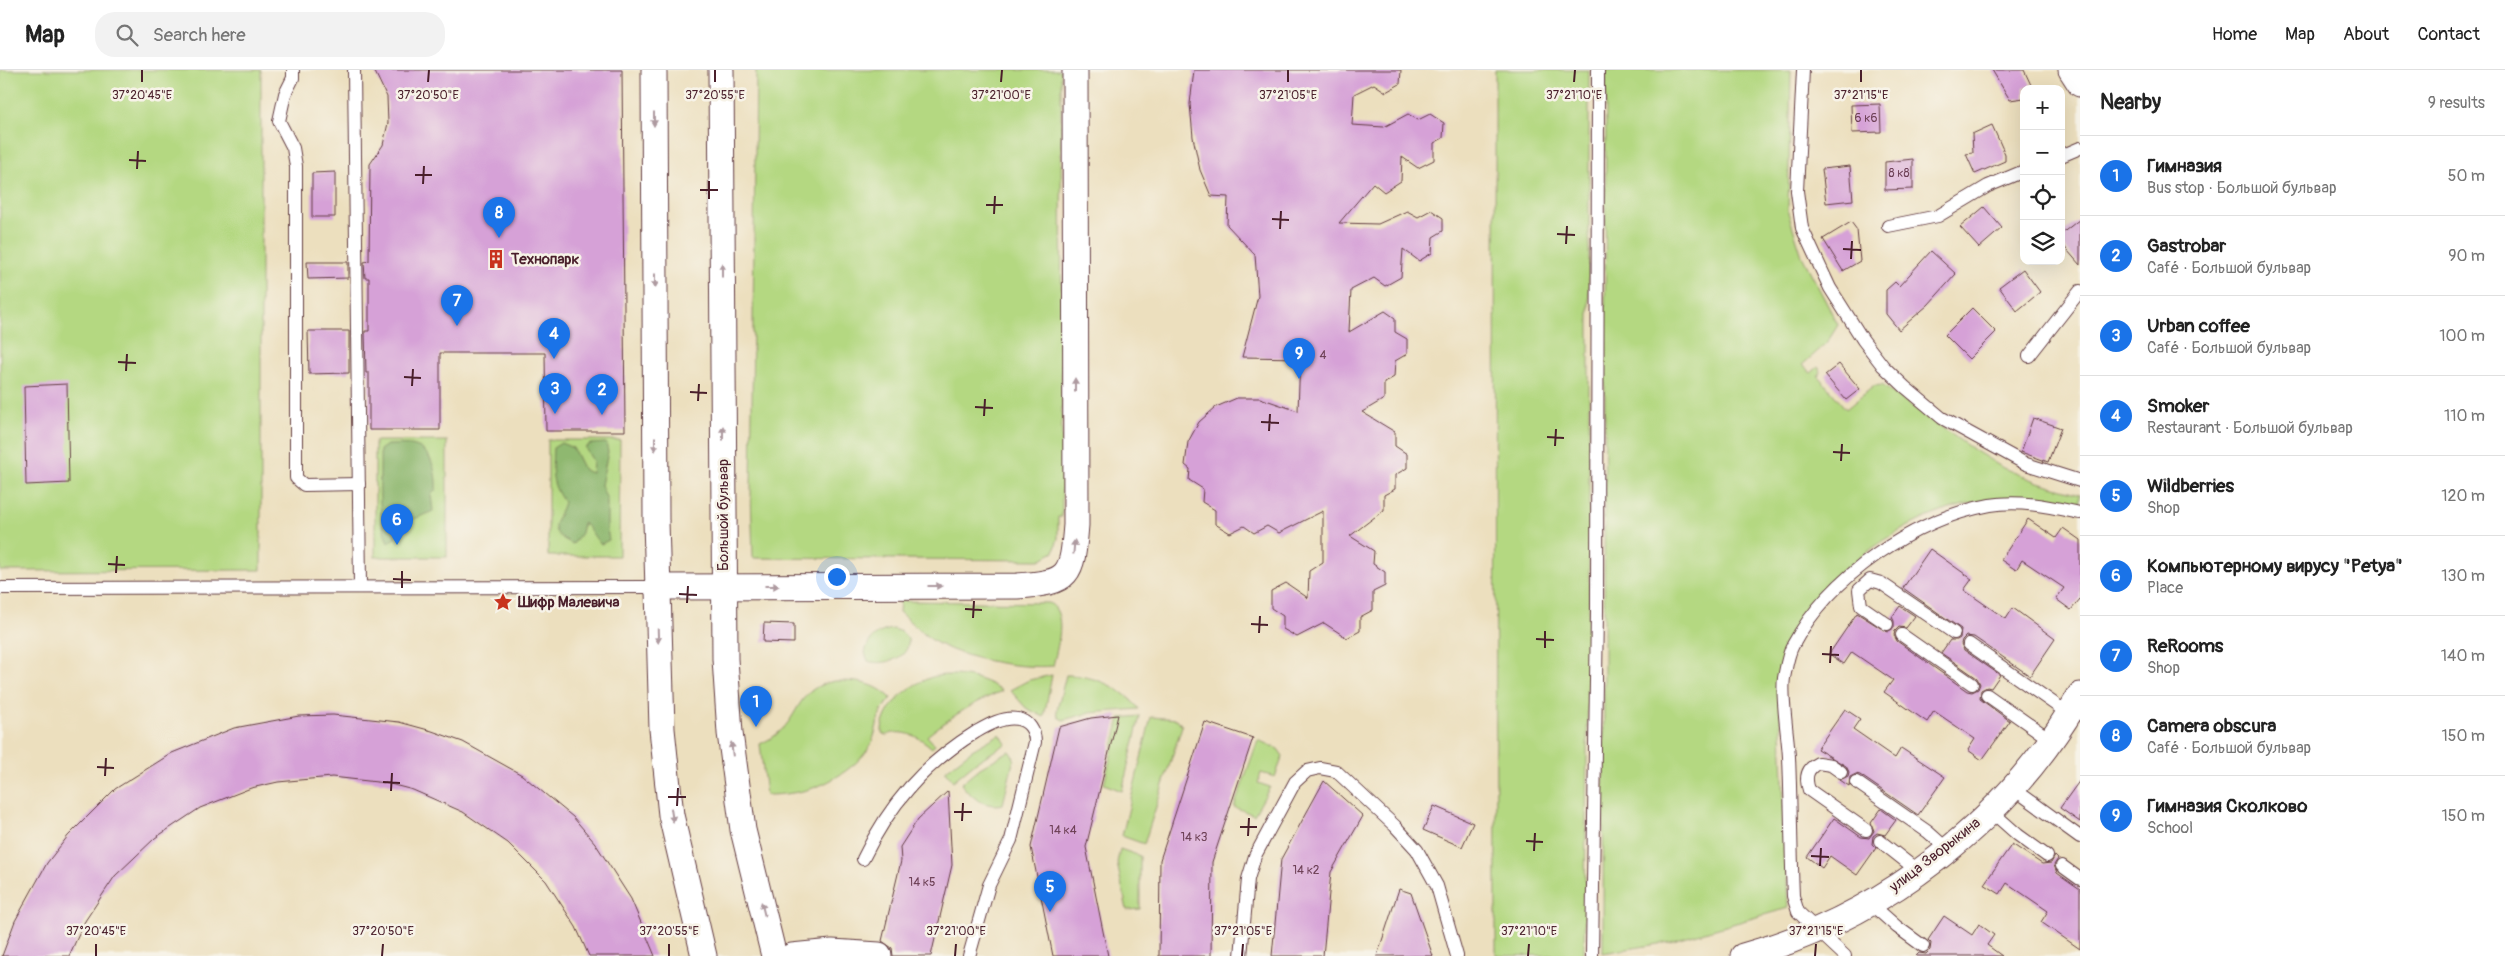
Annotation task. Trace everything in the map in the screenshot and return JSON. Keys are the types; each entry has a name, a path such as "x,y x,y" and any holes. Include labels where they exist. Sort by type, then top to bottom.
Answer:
{"street":[{"path":"654,70 656,587 662,729 672,815 704,956"},
{"name":"Большой бульвар","path":"721,70 724,586 729,716 743,830 774,956"},
{"path":"656,587 1017,586 1047,584 1066,574 1073,561 1076,525 1075,70"},
{"path":"2071,70 2080,84"},
{"name":"улица Зворыкина","path":"1743,956 1817,930 1870,903 1947,849 2014,789 2075,704"},
{"path":"792,956 838,952 879,955"}],"lane":[{"path":"293,70 293,78 285,94 279,121 293,148 296,166 296,478 304,485 358,484"},
{"path":"354,70 360,586"},
{"path":"1592,956 1597,612 1598,70"},
{"path":"1803,70 1797,191 1802,228 1830,288 1862,340 1883,366 1942,418 2026,464 2080,481"},
{"path":"2065,154 2080,148"},
{"path":"1888,226 1938,216 1988,186 2020,173"},
{"path":"2029,356 2080,291"},
{"path":"1845,956 1798,912 1792,896 1789,759 1784,680 1792,646 1818,607 1866,561 1911,534 1938,521 1992,505 2034,504 2080,514"},
{"path":"1887,624 1861,606 1859,590 1870,580 1881,583 1954,633"},
{"path":"0,588 656,587"},
{"path":"1902,635 1972,684"},
{"path":"1969,644 2075,704"},
{"path":"1987,695 2051,740"},
{"path":"863,859 892,808 911,784 934,762 955,745 993,723 1013,718 1027,723 1033,731 1035,742 1015,826 1010,844 989,885 969,956"},
{"path":"1841,772 1825,763 1818,763 1812,766 1806,779 1809,790 1866,830"},
{"path":"1241,956 1248,879 1255,856 1295,782 1307,771 1320,768 1336,771 1395,826 1417,850 1437,886 1457,956"},
{"path":"1856,782 1928,832 1947,849"},
{"path":"2014,789 2080,837"},
{"path":"1991,811 2018,835 2047,856"},
{"path":"1880,841 1918,871"},
{"path":"2062,866 2080,879"},
{"path":"1870,903 1897,927 1923,946"}],"green space":[{"path":"0,70 261,70 261,570 0,571"},
{"path":"756,70 1061,70 1062,517 1058,517 1058,538 1054,552 1040,560 753,558 751,492"},
{"path":"1495,70 1589,70 1589,611 1584,955 1496,956"},
{"path":"1606,70 1791,70 1788,212 1802,256 1838,325 1826,344 1802,365 1811,373 1818,367 1821,372 1818,376 1846,409 1874,386 1882,385 1968,446 2003,468 2038,482 2080,494 2080,506 2021,498 1963,505 1919,521 1896,533 1851,565 1830,584 1797,625 1786,646 1779,680 1788,908 1670,942 1603,953"},
{"path":"548,440 620,440 619,556 548,556"},
{"path":"375,441 447,441 447,557 375,557"},
{"path":"561,443 573,448 584,470 592,473 593,461 585,448 590,444 606,443 608,452 601,485 607,500 609,540 601,544 583,523 581,533 573,544 564,539 555,530 556,521 564,502 554,483 552,470 553,448"},
{"path":"387,445 411,445 424,451 432,462 436,483 436,490 431,494 433,511 393,528 396,537 388,543 380,509 380,450"},
{"path":"900,601 1049,603 1055,608 1060,622 1059,641 1053,666 1039,667 1008,664 975,657 944,647 928,637 899,612"},
{"path":"893,629 902,632 908,639 908,646 905,652 888,662 868,661 865,653 871,639 883,631"},
{"path":"954,675 979,679 1002,691 963,711 927,736 935,745 932,748 924,741 909,734 893,733 886,735 882,733 883,724 890,708 903,694 930,678"},
{"path":"1052,675 1044,717 1026,708 1010,690 1029,680"},
{"path":"1066,675 1086,677 1106,684 1124,694 1139,709 1089,713 1063,720 1058,717 1057,710"},
{"path":"835,681 851,681 872,686 891,698 882,710 874,737 867,751 846,771 821,785 808,790 766,795 760,744 785,727 800,703 813,690"},
{"path":"1140,716 1122,791 1104,784 1120,718"},
{"path":"1151,717 1177,719 1182,726 1144,844 1122,836"},
{"path":"1000,734 1006,744 976,762 953,781 945,771 972,750"},
{"path":"1258,740 1278,749 1283,756 1275,777 1261,773 1258,783 1270,787 1254,815 1234,807"},
{"path":"1009,751 1014,758 1003,804 990,805 974,798 961,784 980,768"},
{"path":"1120,849 1140,856 1140,909 1127,910 1117,863"}],"building":[{"name":"Технопарк","path":"374,70 622,70 625,431 546,431 545,353 440,353 440,430 369,430 369,373 366,373 365,331 369,331 369,278 365,278 364,262 369,261 370,164 383,145 388,123 387,97"},
{"path":"1194,70 1401,70 1400,84 1386,92 1374,84 1354,94 1352,125 1384,127 1408,114 1418,120 1430,114 1444,123 1443,138 1434,143 1434,160 1418,168 1402,157 1401,181 1384,192 1373,183 1339,223 1378,224 1407,211 1418,217 1431,210 1443,218 1443,231 1433,237 1432,253 1419,261 1403,249 1401,277 1385,286 1374,278 1351,290 1349,332 1385,311 1395,318 1395,332 1407,339 1407,354 1395,361 1394,377 1384,383 1384,399 1362,412 1395,432 1395,446 1407,454 1407,468 1395,475 1395,489 1384,495 1384,510 1350,536 1374,551 1373,564 1385,572 1385,586 1373,592 1373,610 1360,617 1360,631 1347,638 1324,623 1297,637 1283,629 1283,616 1271,608 1271,591 1286,583 1308,598 1309,571 1323,562 1323,511 1279,533 1267,526 1254,533 1244,526 1230,533 1215,524 1215,510 1202,502 1203,489 1189,480 1190,469 1185,465 1188,442 1199,422 1216,407 1237,398 1260,398 1298,411 1300,358 1242,357 1258,296 1255,255 1227,225 1228,197 1211,196 1200,170 1193,137 1190,104"},
{"path":"1992,70 2024,70 2031,85 2020,85 2020,99 2010,100"},
{"path":"1880,104 1881,132 1852,133 1851,105"},
{"path":"1992,125 2005,154 2005,161 1975,174 1966,154 1973,153 1972,134"},
{"path":"1913,159 1913,189 1885,190 1885,162"},
{"path":"1850,166 1853,200 1826,203 1822,169"},
{"path":"335,172 335,217 312,217 312,173"},
{"path":"1984,207 2002,228 1979,248 1960,227"},
{"path":"2080,219 2080,265 2065,248 2065,231"},
{"path":"1851,222 1857,230 1860,261 1843,271 1823,239"},
{"path":"1931,251 1956,274 1928,305 1899,330 1886,314 1886,290 1895,282 1899,286"},
{"path":"307,262 348,262 348,278 308,279"},
{"path":"2023,269 2040,292 2017,311 1999,287"},
{"path":"1972,308 1996,332 1969,359 1945,335"},
{"path":"308,331 349,331 349,373 309,374"},
{"path":"1839,364 1860,389 1846,400 1825,375"},
{"path":"67,384 69,483 26,485 24,386"},
{"path":"2033,418 2061,428 2048,462 2021,452"},
{"path":"2028,519 2056,538 2063,528 2080,540 2080,599 2071,610 2056,599 2064,588 2022,560 2016,570 2001,560"},
{"path":"1930,549 1972,579 1964,590 2006,619 2013,608 2055,639 2030,676 1974,637 1966,636 1962,640 1961,644 1964,650 2000,675 1991,688 1987,687 1981,690 1980,699 2010,721 1982,760 1968,750 1975,739 1934,711 1927,722 1884,692 1893,680 1852,652 1844,664 1829,654 1857,613 1887,632 1894,628 1892,617 1900,606 1915,616 1906,628 1899,627 1895,631 1894,635 1897,641 1967,691 1972,692 1978,689 1980,684 1977,678 1941,653 1950,640 1960,638 1961,629 1903,588"},
{"path":"764,623 794,624 794,643 763,642"},
{"path":"1845,709 1860,719 1853,729 1895,758 1901,748 1945,777 1918,815 1860,775 1856,774 1850,777 1849,786 1840,780 1848,776 1849,772 1846,766 1817,749"},
{"path":"333,715 399,722 432,731 463,742 522,775 573,817 595,843 631,899 655,956 589,956 576,927 546,881 508,843 463,812 413,790 386,783 332,777 278,782 251,788 200,808 155,838 115,876 85,921 69,956 2,956 15,921 47,863 68,836 115,789 172,753 234,728 299,716"},
{"path":"1118,715 1086,847 1108,956 1053,956 1031,847 1059,727 1091,718"},
{"path":"1205,722 1253,738 1212,862 1211,956 1159,956 1160,860"},
{"path":"2080,780 2080,822 2060,808"},
{"path":"1324,781 1363,816 1331,872 1323,956 1272,956 1281,859"},
{"path":"948,791 952,865 931,956 893,956 892,948 882,941 901,861 900,847 918,819"},
{"path":"1434,806 1473,823 1462,847 1423,830"},
{"path":"1881,809 1896,820 1885,835 1877,833 1873,836 1872,844 1876,848 1857,875 1830,856 1822,868 1807,857 1834,818 1861,837 1869,838 1874,831 1871,823"},
{"path":"2012,844 2042,864 2051,863 2055,856 2058,859 2054,865 2057,873 2080,889 2080,949 2041,922 2048,911 2007,883 2000,894 1984,884"},
{"path":"1399,889 1411,893 1433,956 1377,956"},
{"path":"1944,916 1972,935 1979,924 1994,935 1987,945 2002,956 1916,956 1919,953 1926,954 1930,950 1931,943 1928,940"}],"place":[{"name":"Camera obscura","path":"499,238"},
{"name":"Технопарк","path":"496,259"},
{"name":"ReRooms","path":"457,326"},
{"name":"Smoker","path":"554,359"},
{"name":"Гимназия Сколково","path":"1299,379"},
{"name":"Urban coffee","path":"555,414"},
{"name":"Gastrobar","path":"602,415"},
{"name":"Компьютерному вирусу \"Petya\"","path":"397,545"},
{"name":"Шифр Малевича","path":"503,602"},
{"name":"Гимназия","path":"756,727"},
{"name":"Wildberries","path":"1050,912"}]}
